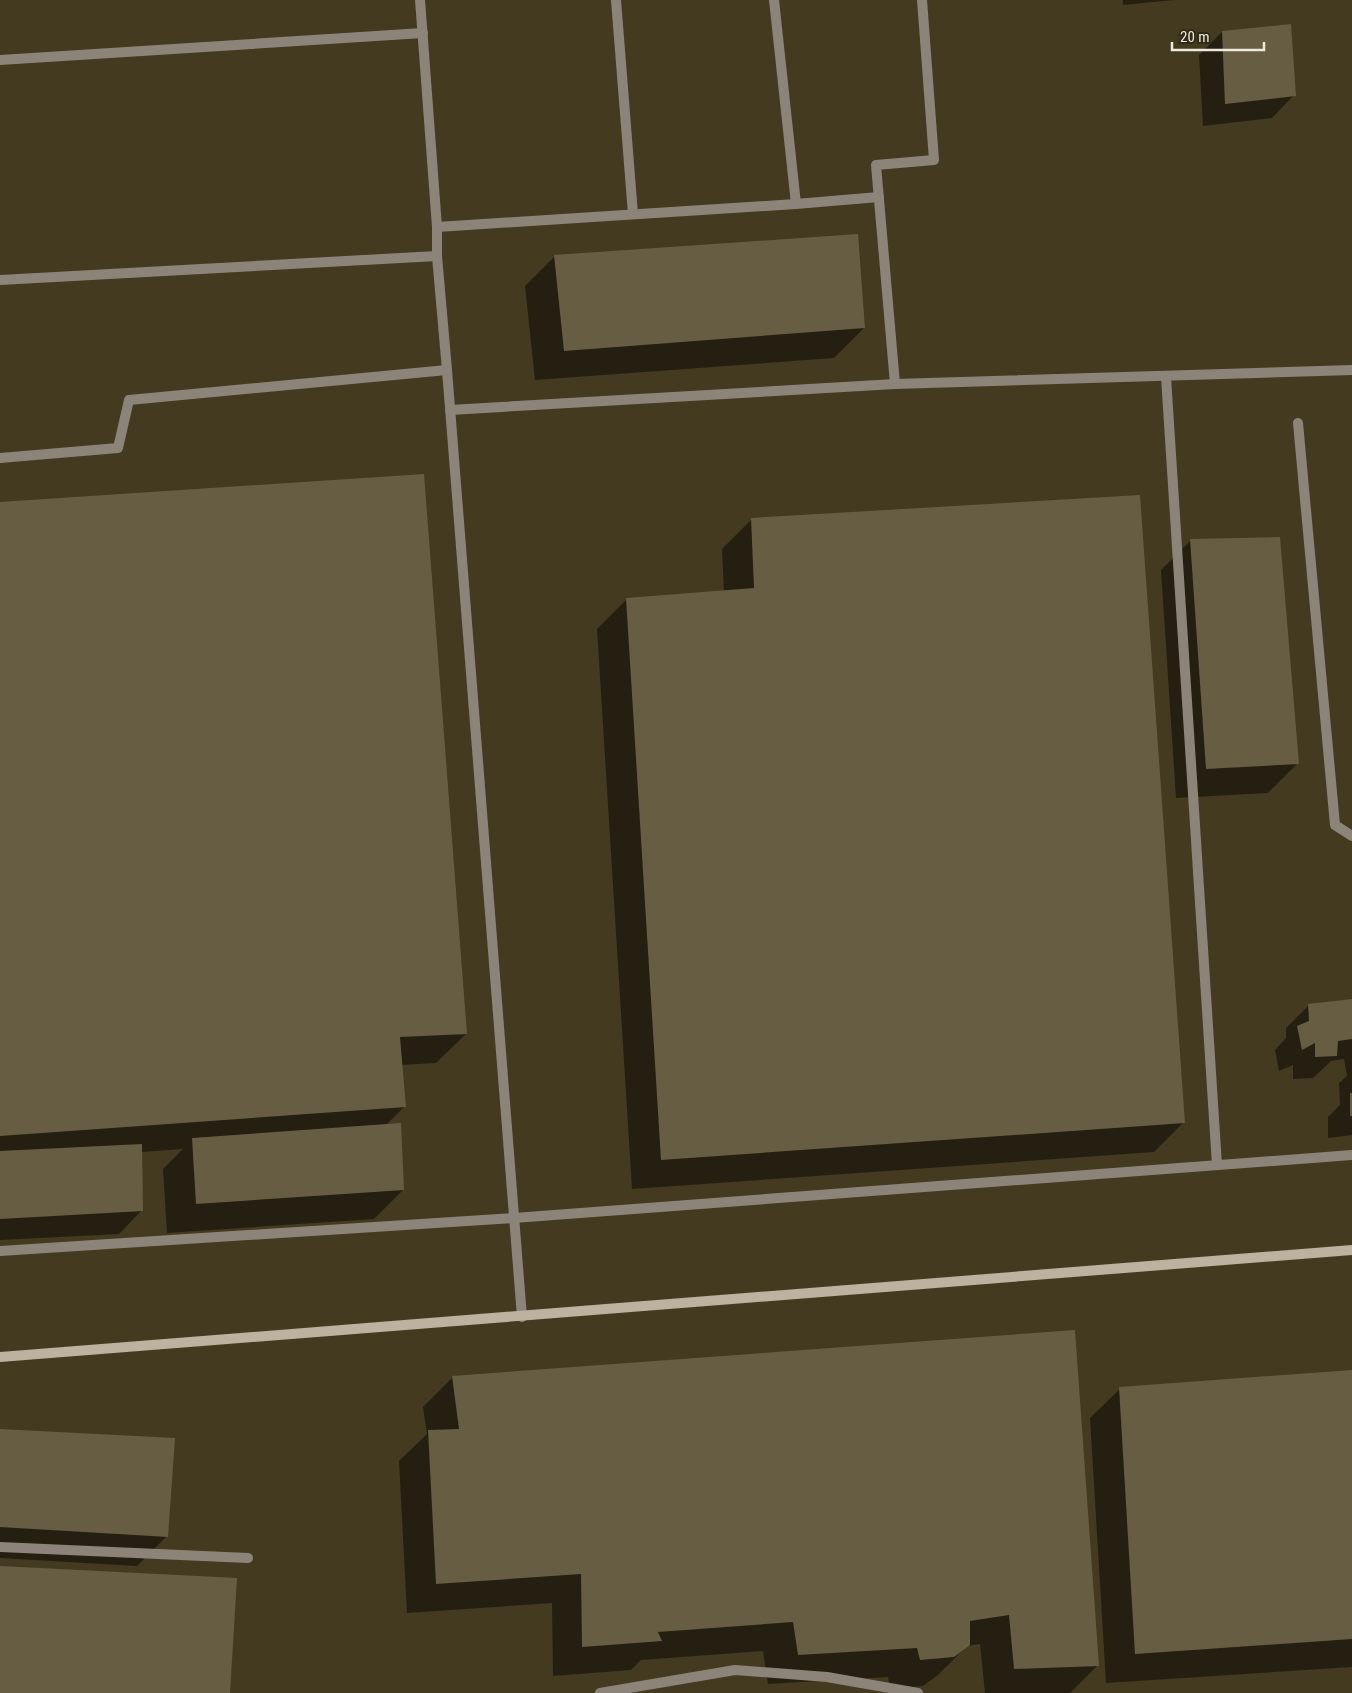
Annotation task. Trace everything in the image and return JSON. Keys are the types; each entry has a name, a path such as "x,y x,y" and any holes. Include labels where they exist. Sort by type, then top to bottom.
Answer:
{"street":[{"path":"0,1357 1352,1250"}],"lane":[{"path":"420,0 437,227 437,256 522,1317"},
{"path":"616,0 633,214"},
{"path":"774,0 796,204"},
{"path":"896,384 876,165 934,160 922,0"},
{"path":"0,60 422,33"},
{"path":"437,227 796,204 879,196"},
{"path":"0,280 437,256"},
{"path":"0,458 118,448 130,400 447,370"},
{"path":"450,410 896,384 1352,370"},
{"path":"1166,377 1217,1165"},
{"path":"1298,423 1335,825 1352,836"},
{"path":"0,1252 514,1218 1352,1155"},
{"path":"0,1547 248,1558"},
{"path":"600,1693 735,1670 826,1677 918,1693"}],"shaded area":[{"path":"0,0 1352,0 1352,1693 0,1693"}],"building":[{"path":"1291,24 1296,96 1225,104 1222,31"},
{"path":"858,234 865,328 564,351 554,255"},
{"path":"424,474 467,1034 400,1037 406,1107 0,1136 0,502"},
{"path":"1140,495 1185,1123 661,1160 626,598 754,588 751,518"},
{"path":"1280,537 1299,764 1206,769 1190,539"},
{"path":"1352,999 1352,1039 1338,1041 1337,1056 1315,1057 1315,1043 1302,1050 1297,1026 1309,1021 1308,1004"},
{"path":"1350,1093 1352,1093 1352,1116 1350,1116"},
{"path":"401,1123 404,1190 196,1204 192,1138"},
{"path":"142,1144 143,1211 0,1219 0,1151"},
{"path":"1075,1330 1099,1666 1014,1669 1009,1615 970,1621 970,1645 954,1657 920,1660 917,1648 798,1655 793,1622 658,1632 662,1641 582,1647 581,1574 436,1584 428,1430 459,1429 452,1376"},
{"path":"1352,1370 1352,1639 1135,1654 1119,1387"},
{"path":"0,1429 175,1438 168,1537 0,1527"},
{"path":"0,1566 237,1578 230,1693 0,1693"}]}
